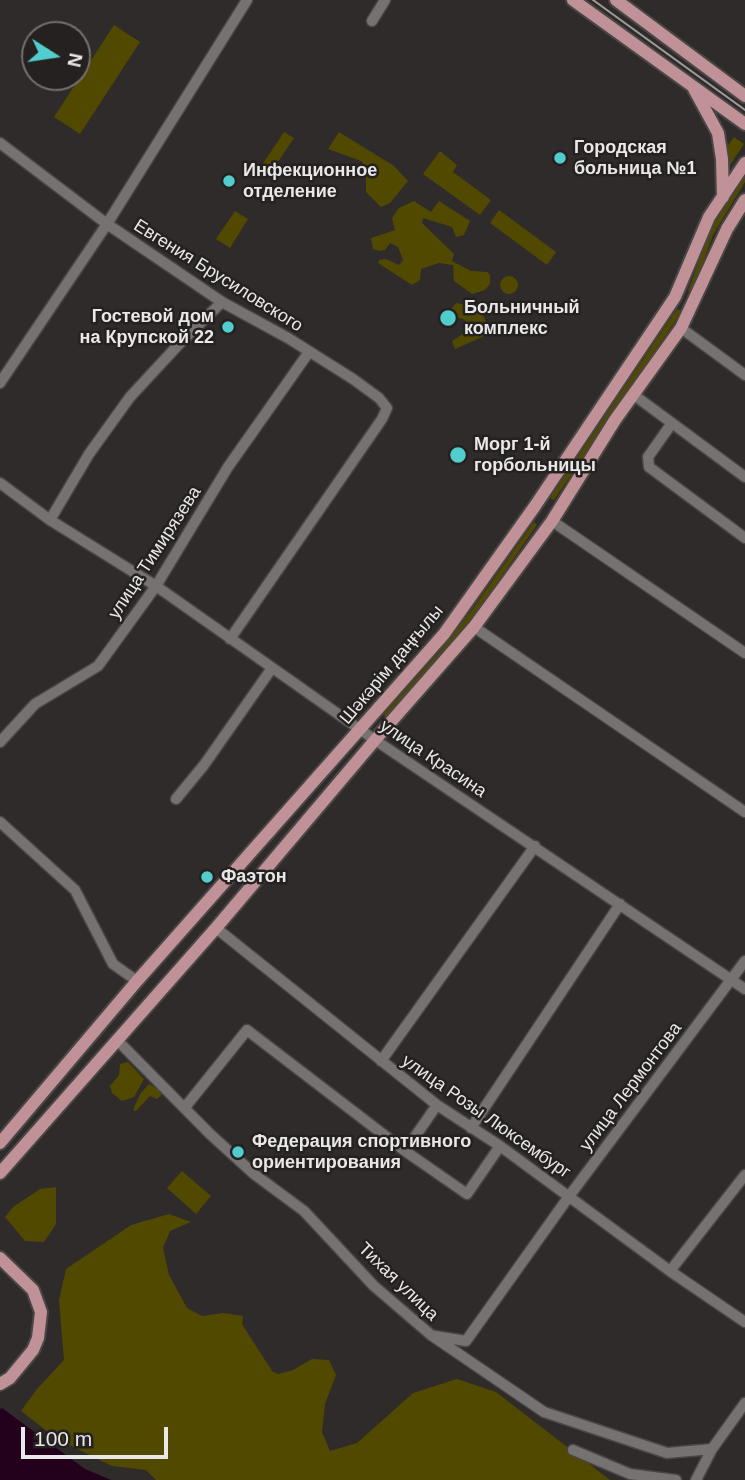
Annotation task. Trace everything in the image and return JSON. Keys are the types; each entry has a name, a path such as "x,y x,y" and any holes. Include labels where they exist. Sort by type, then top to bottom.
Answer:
{"main road":[{"path":"573,0 745,124"},
{"path":"616,0 745,96"},
{"path":"692,86 718,133 723,197"},
{"name":"Шәкәрім даңғылы","path":"0,1143 137,981 444,634 535,506 675,297 709,217 745,163"},
{"name":"Шәкәрім даңғылы","path":"0,1173 216,928 374,740 474,627 551,521 681,328 745,200"},
{"path":"732,223 745,213"},
{"path":"675,297 692,306"},
{"path":"535,506 551,521"},
{"path":"167,948 184,963"},
{"path":"80,1051 96,1065"},
{"path":"0,1258 33,1290 41,1312 38,1338 33,1350 10,1378 0,1384"}],"street":[{"path":"0,383 107,224 247,0"},
{"path":"372,21 385,0"},
{"name":"Евгения Брусиловского","path":"0,143 107,224 222,302 288,338 353,379 379,398 387,408 230,639"},
{"path":"50,520 89,454 131,397 222,302"},
{"path":"681,328 745,375"},
{"name":"улица Тимирязева","path":"0,742 35,704 98,666 156,586 228,467 309,352"},
{"path":"634,395 745,477"},
{"path":"672,423 648,457 649,467 745,538"},
{"name":"улица Красина","path":"0,483 50,520 156,586 374,740 745,989"},
{"path":"551,521 745,653"},
{"path":"474,627 745,812"},
{"path":"176,799 204,765 272,668"},
{"path":"0,822 75,890 113,964 137,981"},
{"path":"381,1061 535,846"},
{"path":"471,1128 620,904"},
{"name":"улица Розы Люксембург","path":"216,928 437,1105 570,1195 670,1271 745,1322"},
{"name":"улица Лермонтова","path":"431,1335 466,1341 570,1195 745,961"},
{"path":"186,1107 247,1030 405,1151 467,1194 500,1146"},
{"name":"Тихая улица","path":"117,1040 210,1134 254,1174 304,1211 374,1286 431,1335 544,1412 667,1453 712,1449"},
{"path":"405,1151 437,1105"},
{"path":"670,1271 745,1175"},
{"path":"696,1480 712,1449 745,1404"},
{"path":"573,1450 630,1474 676,1480"}],"shaded area":[{"path":"114,25 140,42 80,134 54,117 71,91 91,91 91,60"},
{"path":"284,132 294,138 271,172 262,165"},
{"path":"339,132 394,166 408,181 390,203 381,207 366,192 366,167 361,161 328,149"},
{"path":"734,137 744,144 728,168 726,148"},
{"path":"440,151 457,165 453,172 491,200 480,215 423,174"},
{"path":"745,171 745,182 713,235 692,293 688,291 709,233"},
{"path":"414,201 431,212 439,201 470,221 464,235 456,237 452,227 423,218 422,223 454,254 452,261 471,271 487,272 490,275 490,284 485,290 472,294 454,281 453,265 439,263 421,269 420,280 412,285 378,263 379,260 386,259 399,265 403,260 398,247 390,243 385,250 373,249 371,238 395,230 392,218 399,208"},
{"path":"499,210 556,252 547,265 490,223"},
{"path":"235,211 248,219 230,248 216,239"},
{"path":"509,276 515,279 518,285 515,291 509,294 503,291 500,285 503,279"},
{"path":"456,303 476,307 491,333 455,349 452,341 469,330 465,320 447,314"},
{"path":"677,309 682,311 554,500 550,498"},
{"path":"534,522 537,525 478,610 388,717 383,715 440,651"},
{"path":"128,1062 144,1079 134,1097 122,1101 112,1093 110,1086 119,1075 120,1064"},
{"path":"149,1084 162,1094 157,1099 150,1096 136,1111 133,1110 140,1094"},
{"path":"182,1171 211,1196 196,1214 167,1188"},
{"path":"56,1187 56,1224 44,1242 25,1241 5,1217 13,1207 40,1189"},
{"path":"169,1214 191,1222 170,1231 163,1248 169,1275 187,1308 202,1316 223,1313 243,1316 242,1324 272,1371 278,1374 293,1370 312,1359 329,1360 336,1375 325,1404 322,1432 330,1451 357,1443 413,1393 457,1379 496,1392 610,1480 156,1480 146,1470 112,1466 57,1439 21,1411 64,1360 59,1300 66,1269 131,1225"},
{"path":"2,1408 85,1469 111,1480 0,1480"}],"tram line":[{"path":"593,0 745,110"}],"place":[{"name":"Городская больница №1","path":"560,158"},
{"name":"Инфекционное отделение","path":"229,181"},
{"name":"Больничный комплекс","path":"448,318"},
{"name":"Гостевой дом на Крупской 22","path":"228,327"},
{"name":"Морг 1-й горбольницы","path":"458,455"},
{"name":"Фаэтон","path":"207,877"},
{"name":"Федерация спортивного ориентирования","path":"238,1152"}]}
